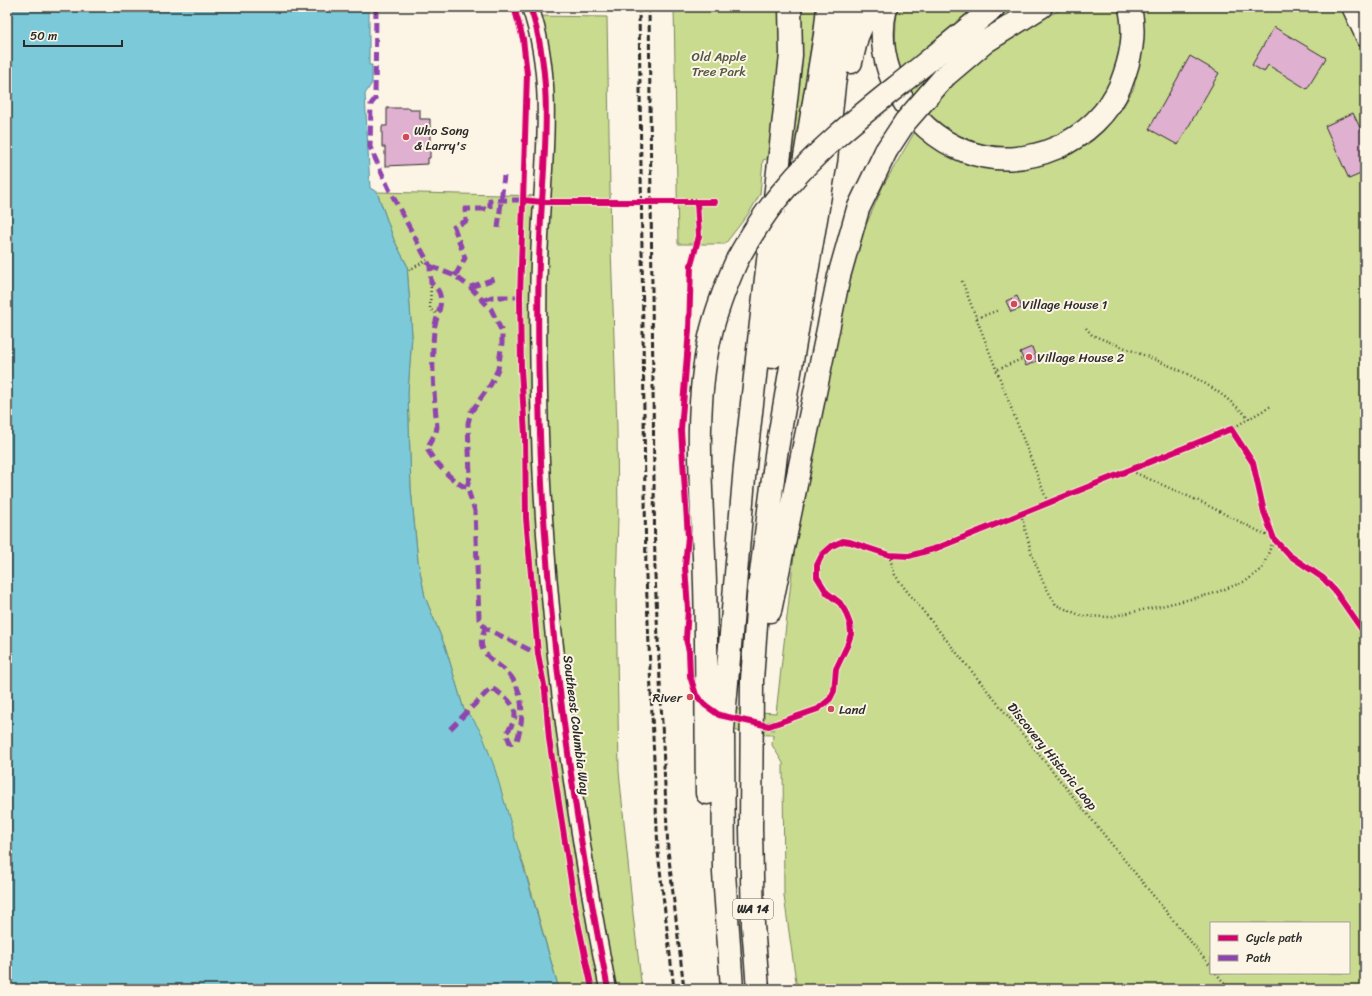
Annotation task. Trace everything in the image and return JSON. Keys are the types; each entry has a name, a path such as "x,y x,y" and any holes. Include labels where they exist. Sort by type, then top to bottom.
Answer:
{"highway":[{"path":"732,989 724,873 722,754 726,682 746,458 790,66 792,38 790,7"},
{"path":"740,537 825,36 828,7"},
{"path":"752,724 754,643 766,526 776,455 826,160 834,85 847,7"},
{"path":"826,160 857,37 870,7"},
{"path":"886,7 883,19 884,46 889,74 901,99 918,120 939,137 964,151 995,158 1041,155 1074,139 1106,112 1117,92 1128,65 1133,37 1130,7"},
{"path":"725,989 715,945 710,867 701,414 704,374 710,337 721,297 737,260 767,212 800,172 832,141 994,7"},
{"path":"752,724 772,593 839,276 858,209 886,151 909,118 945,76 985,42 1041,7"},
{"name":"WA 14","path":"752,724 751,876 758,989"}],"street":[{"name":"Southeast Columbia Way","path":"530,7 543,58 545,81 539,290 539,394 548,563 558,667 577,818 608,989"},
{"path":"1350,7 1365,39"}],"path":[{"path":"542,202 630,202"},
{"path":"409,270 427,260"},
{"path":"962,281 998,369 1048,502"},
{"path":"431,283 430,309 437,314"},
{"path":"977,318 999,310"},
{"path":"1086,328 1092,335 1178,370 1209,386 1231,402 1250,419"},
{"path":"998,369 1022,359"},
{"path":"1231,429 1271,406"},
{"path":"1021,514 1032,555 1043,582 1056,605 1082,616 1108,617 1212,594 1246,581 1262,569 1274,539 1201,502 1129,470"},
{"path":"1365,879 1360,891 1365,904"},
{"path":"1217,974 1229,989"}],"green space":[{"name":"Old Apple Tree Park","path":"674,7 781,7 780,50 769,158 763,160 760,194 749,213 725,244 678,244"},
{"path":"797,7 817,7 793,161 786,170"},
{"path":"898,7 977,7 920,79 1007,7 1023,7 974,63 1035,22 1067,7 1118,7 1124,39 1115,72 1096,107 1071,129 1040,142 1008,149 967,143 936,121 913,97 900,71 895,48"},
{"path":"1139,7 1350,7 1365,39 1365,989 797,989 784,896 783,763 772,745 773,735 744,734 718,722 744,723 774,730 775,721 762,722 748,717 728,714 701,692 694,676 696,659 726,704 743,711 776,713 797,529 832,356 860,239 883,186 917,128 929,138 990,169 1022,168 1041,164 1083,146 1122,109 1134,88 1140,51"},
{"path":"533,16 607,17 611,247 617,428 618,516 616,592 619,771 642,989 559,989 524,866 473,719 464,710 446,649 425,597 418,561 411,489 408,392 412,335 407,265 394,240 377,192 542,196 543,177"}],"water":[{"path":"7,7 369,7 369,65 372,65 372,83 365,94 370,188 377,192 394,240 407,265 412,335 408,392 411,489 418,561 425,597 446,649 464,710 473,719 482,734 494,766 559,989 7,989"}],"building":[{"path":"1274,27 1326,58 1307,89 1268,65 1264,72 1252,65"},
{"path":"1190,56 1219,73 1178,145 1149,129"},
{"name":"Who Song & Larry's","path":"387,108 410,108 410,110 420,110 420,119 430,119 430,158 428,158 428,164 385,166 385,147 382,147 382,126 387,126"},
{"path":"1353,113 1365,138 1365,172 1349,179 1325,126"},
{"name":"Village House 1","path":"1017,296 1022,308 1011,312 1006,301"},
{"name":"Village House 2","path":"1032,347 1037,361 1026,366 1020,352"}],"railway":[{"path":"639,7 646,576 658,852 674,989"},
{"path":"649,7 655,575 668,850 684,989"}],"marked path":[{"path":"376,7 375,99 371,104 370,147 389,189 430,266 431,283 439,291 441,299 433,343 434,391 437,427 436,432 427,448 429,453 450,477 467,487"},
{"path":"498,228 504,176"},
{"path":"455,276 465,258 454,227 466,221 465,209 490,209 490,200 523,200"},
{"path":"430,266 455,276 470,287 491,309 502,332 498,369 491,384 471,412 468,423 470,476 467,487 475,511 479,619 485,628 538,654"},
{"path":"470,287 494,279"},
{"path":"484,300 492,297 520,297"},
{"path":"450,729 491,688 510,702 513,707 515,712 514,719 512,725 506,733 510,743 517,740 520,731 522,713 520,695 512,678 484,651 481,642 485,628"}],"cycle path":[{"path":"514,7 523,39 527,74 520,297 521,369 525,435 526,518 538,654 545,690 549,739 576,913 592,989"},
{"path":"530,7 538,35 543,64 546,122 539,258 538,316 541,468 546,543 560,692 570,767 581,841 608,989"},
{"path":"523,200 542,202 715,202"},
{"path":"697,202 699,236 691,265 689,330 681,430 688,537 685,566 688,609 686,639 689,651 690,676 696,695 705,705 719,715 769,726 818,709 830,699 834,691 836,669 851,634 850,624 845,611 840,603 827,593 817,577 817,565 822,555 832,546 843,541 889,555 909,556 937,548 1231,429 1253,463 1264,512 1274,539 1289,555 1323,578 1335,591 1365,634"}],"place":[{"name":"Who Song & Larry's","path":"406,137"},
{"name":"Village House 1","path":"1014,304"},
{"name":"Village House 2","path":"1029,357"},
{"name":"River","path":"690,697"},
{"name":"Land","path":"831,709"}]}
